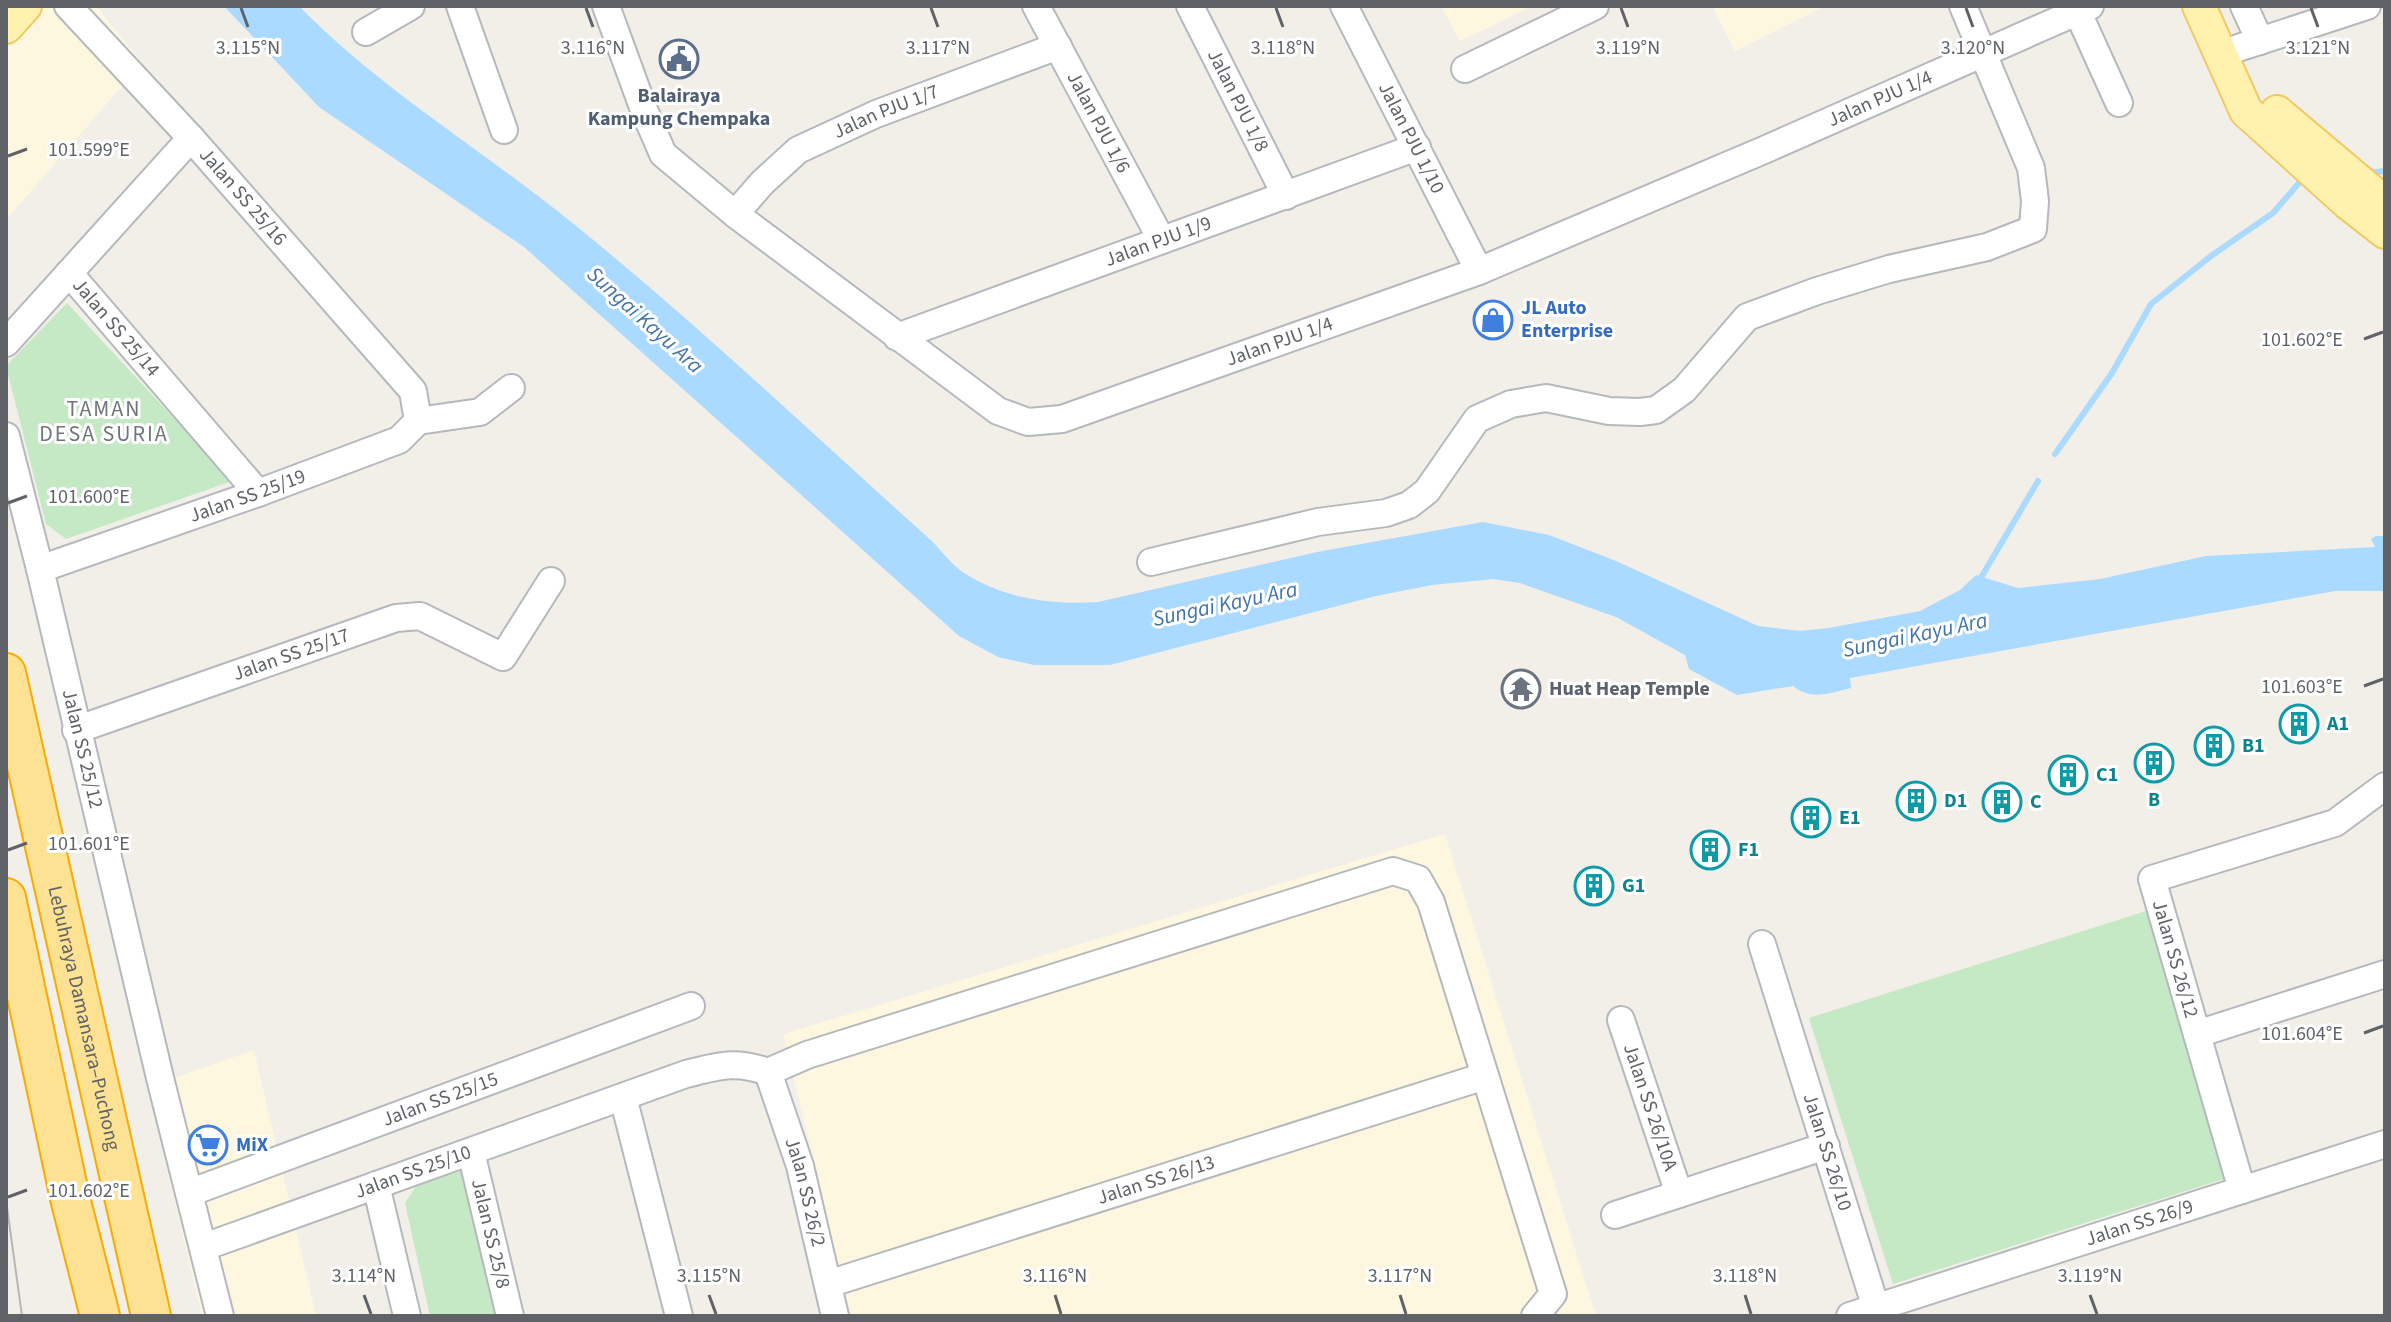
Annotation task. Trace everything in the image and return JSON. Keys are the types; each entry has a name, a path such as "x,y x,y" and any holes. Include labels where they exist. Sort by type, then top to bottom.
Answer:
{"highway":[{"name":"Lebuhraya Damansara–Puchong","path":"6,673 151,1316"},
{"path":"6,898 70,1198 100,1316"}],"main road":[{"path":"6,27 25,6"},
{"path":"2199,6 2246,111 2285,133 2370,201 2385,232"},
{"path":"2220,6 2249,45 2264,102 2285,133"}],"street":[{"name":"Jalan SS 25/16","path":"68,6 191,138 413,391 418,421"},
{"path":"366,32 411,6"},
{"path":"460,6 504,130"},
{"name":"Jalan PJU 1/4","path":"606,6 663,154 735,214 897,337 998,411 1028,422 1062,419 1479,271 1983,54 2081,8"},
{"name":"Jalan PJU 1/6","path":"1036,6 1161,239"},
{"name":"Jalan PJU 1/8","path":"1190,6 1286,196"},
{"name":"Jalan PJU 1/10","path":"1344,6 1479,271"},
{"path":"1465,69 1554,15 1595,6"},
{"path":"1151,562 1318,522 1386,513 1409,505 1427,491 1477,419 1511,404 1546,398 1609,411 1656,410 1684,390 1747,317 1817,291 1889,269 1987,247 2033,229 2035,201 2031,168 1963,6"},
{"path":"2244,6 2249,45 2367,6"},
{"path":"2081,8 2119,103"},
{"name":"Jalan PJU 1/7","path":"735,214 762,183 798,150 876,114 1058,46"},
{"path":"6,343 191,138"},
{"name":"Jalan PJU 1/9","path":"897,337 1417,147"},
{"name":"Jalan SS 25/14","path":"69,273 258,493"},
{"path":"418,421 480,412 511,388"},
{"name":"Jalan SS 25/19","path":"40,569 399,440 418,421"},
{"name":"Jalan SS 25/12","path":"6,436 220,1316"},
{"name":"Jalan SS 25/17","path":"76,730 396,618 420,616 503,657 551,581"},
{"name":"Jalan SS 26/12","path":"2242,1190 2152,879 2335,823 2385,786"},
{"path":"768,1072 807,1055 1393,871 1418,879 1431,902 1553,1294 1535,1316"},
{"name":"Jalan SS 26/10","path":"1762,944 1876,1308"},
{"path":"2197,1034 2385,974"},
{"name":"Jalan SS 25/15","path":"189,1193 691,1006"},
{"name":"Jalan SS 26/10A","path":"1621,1020 1679,1194"},
{"name":"Jalan SS 25/10","path":"204,1247 686,1074 733,1063 768,1072"},
{"name":"Jalan SS 26/2","path":"768,1072 800,1166 835,1316"},
{"name":"Jalan SS 26/13","path":"828,1284 1485,1076"},
{"path":"623,1097 679,1316"},
{"name":"Jalan SS 26/9","path":"1850,1316 2385,1144"},
{"name":"Jalan SS 26/10A","path":"1615,1215 1826,1146"},
{"name":"Jalan SS 25/8","path":"471,1152 510,1316"},
{"path":"376,1185 407,1316"}],"shaded area":[{"path":"6,6 96,6 142,63 6,220"},
{"path":"1441,6 1533,6 1460,41"},
{"path":"1712,6 1825,6 1735,51"},
{"path":"1445,834 1596,1316 851,1316 783,1034"},
{"path":"254,1050 316,1316 202,1316 148,1087"}],"green space":[{"path":"67,303 232,481 66,539 46,524 6,366"},
{"path":"2146,911 2230,1177 1893,1284 1809,1018"},
{"path":"463,1171 500,1316 430,1316 405,1203 419,1182"}],"water":[{"name":"Sungai Kayu Ara","path":"224,6 299,6 360,62 560,213 655,292 933,542 960,570 980,582 1012,594 1046,601 1098,602 1317,552 1483,522 1549,535 1616,561 1758,626 1800,631 1920,611 1960,590 1976,575 2018,588 2100,579 2206,556 2375,547 2371,539 2376,536 2385,536 2385,591 2335,591 1850,678 1851,688 1814,695 1793,686 1737,695 1689,669 1685,655 1616,617 1520,583 1493,579 1432,585 1376,596 1110,665 1034,665 998,657 959,636 524,247 319,107"}],"waterway":[{"path":"2369,173 2385,171"},
{"path":"2055,454 2112,373 2151,304 2211,256 2273,213 2299,183 2306,182"},
{"path":"1979,581 2038,481"}],"tram line":[{"path":"6,1200 22,1316"},
{"path":"6,1307 7,1316"}],"place":[{"name":"Balairaya Kampung Chempaka","path":"679,59"},
{"name":"JL Auto Enterprise","path":"1493,320"},
{"name":"Huat Heap Temple","path":"1521,689"},
{"name":"A1","path":"2299,724"},
{"name":"B1","path":"2214,746"},
{"name":"B","path":"2154,763"},
{"name":"C1","path":"2068,775"},
{"name":"D1","path":"1916,801"},
{"name":"C","path":"2002,802"},
{"name":"E1","path":"1811,818"},
{"name":"F1","path":"1710,850"},
{"name":"G1","path":"1594,886"},
{"name":"MiX","path":"208,1145"}],"district":[{"name":"TAMAN DESA SURIA","path":"104,422"}]}
